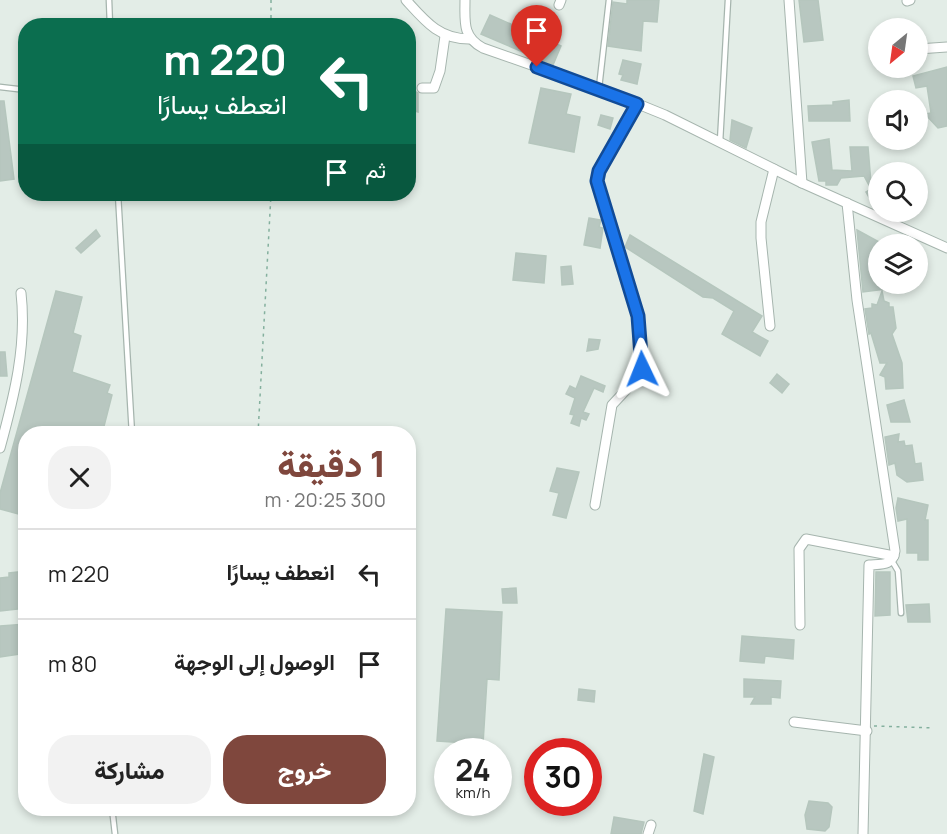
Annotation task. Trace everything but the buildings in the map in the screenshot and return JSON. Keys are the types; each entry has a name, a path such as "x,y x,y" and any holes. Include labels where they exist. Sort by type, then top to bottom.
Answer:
{"street":[{"path":"406,0 429,25 445,36 469,39 490,51 599,88 637,104 802,183 947,248"},
{"path":"465,0 465,29 469,39"},
{"path":"789,0 802,183"},
{"path":"423,88 434,88 440,71 445,36"},
{"path":"928,48 947,47"},
{"path":"595,505 612,405 636,380 643,365 638,316 597,181 599,171 637,104"},
{"path":"770,326 761,230 774,169"},
{"path":"847,203 857,300 893,558"},
{"path":"0,448 19,375 23,319 21,293"},
{"path":"0,408 11,409"},
{"path":"800,625 799,549 806,539 893,558"},
{"path":"863,834 869,565 886,564 893,558"},
{"path":"794,722 867,728"}],"lane":[{"path":"109,0 110,18"},
{"path":"599,88 609,0"},
{"path":"720,142 728,0"},
{"path":"0,87 18,89"},
{"path":"118,201 132,426"},
{"path":"893,558 898,571 901,613"},
{"path":"113,816 115,834"}],"path":[{"path":"271,0 271,18"},
{"path":"259,426 271,201"},
{"path":"867,728 934,728"}],"route":[{"path":"537,67 637,104 599,171 597,181 638,316 642,369"}]}
